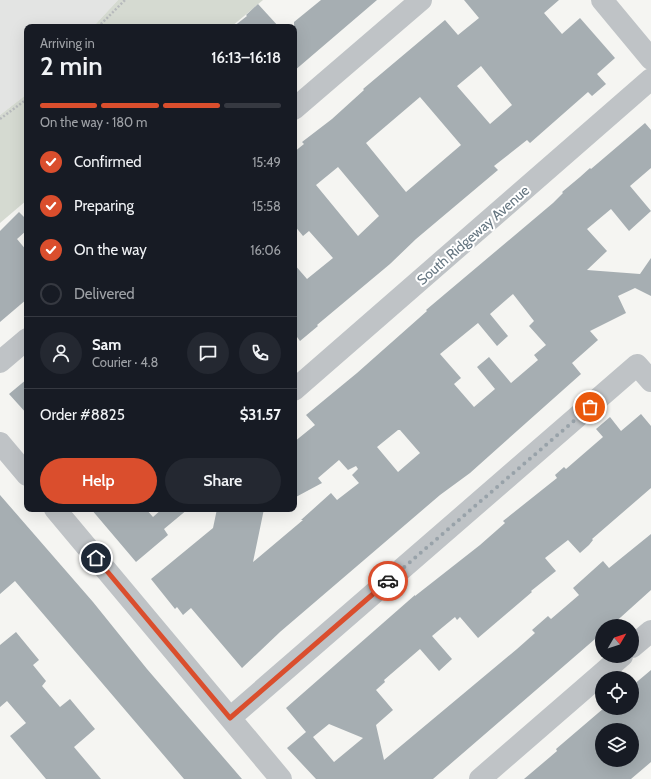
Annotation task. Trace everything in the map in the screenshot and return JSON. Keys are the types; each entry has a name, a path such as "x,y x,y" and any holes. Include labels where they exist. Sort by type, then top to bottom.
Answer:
{"street":[{"path":"297,107 421,0"},
{"path":"602,0 651,59"},
{"name":"South Ridgeway Avenue","path":"297,387 651,79"},
{"path":"0,362 24,342"},
{"path":"230,718 644,373"},
{"path":"0,443 24,471"},
{"path":"58,512 281,779"},
{"path":"639,642 651,631"},
{"path":"480,779 614,663"}],"path":[{"path":"101,24 125,0"},
{"path":"0,119 24,101"}],"shaded area":[{"path":"0,0 118,0 96,24 24,24 24,96 0,115"},
{"path":"118,0 263,0 235,24 96,24"},
{"path":"24,96 24,203 0,223 0,115"}],"building":[{"path":"321,0 377,0 297,68 297,24 294,24 294,22"},
{"path":"464,0 559,0 544,13 562,34 580,18 615,58 597,74 606,84 592,96 588,92 530,143 527,140 494,166 498,170 416,239 390,264 300,341 297,337 297,267 307,279 333,258 309,231 303,236 297,229 297,150 304,144 302,142 332,119 364,90 363,89 445,20 458,35 479,18","holes":["481,66 512,105 490,124 457,86","420,97 461,145 406,192 366,143","338,167 379,216 358,236 316,185"]},
{"path":"258,4 276,24 237,24 247,16 246,15"},
{"path":"645,123 651,130 651,168 630,186 651,211 629,231 611,209 587,229 607,251 587,270 640,274 651,258 651,296 635,288 618,296 626,313 590,331 598,340 572,363 581,374 470,473 440,495 280,632 242,668 191,608 183,615 177,607 175,609 151,579 213,528 216,512 263,512 253,562 303,520 301,520 331,493 337,500 359,483 352,475 358,469 356,466 348,470 339,460 318,478 322,483 297,496 297,440 315,425 306,415 357,373 427,311 426,310 553,203 563,193 562,192 590,168 591,169","holes":["513,294 534,321 529,326 546,345 534,355 538,360 511,383 489,357 477,367 495,389 474,407 454,384 461,378 440,354 478,323 497,346 508,336 490,314","400,430 420,453 398,472 377,447"]},
{"path":"19,212 24,217 24,233 17,239 24,247 24,302 0,322 0,231"},
{"path":"24,382 24,411 9,394"},
{"path":"641,414 651,426 651,488 592,539 593,540 589,545 580,553 568,540 545,558 556,571 478,638 460,617 457,620 455,617 432,636 452,659 439,671 420,649 384,680 385,682 376,690 393,710 376,725 384,760 517,649 535,633 532,630 548,616 551,619 579,595 573,588 603,561 609,568 651,534 651,590 619,619 595,619 595,639 433,779 316,779 287,748 306,732 286,708 415,595 480,545 505,523 503,521 557,478 555,475 564,467 566,469 603,437 596,429 610,417 621,431","holes":["329,724 363,738 334,762 313,737"]},
{"path":"0,495 93,602 147,669 242,779 184,779 15,581 0,594"},
{"path":"94,512 149,512 153,517 159,512 184,512 164,529 168,535 136,562"},
{"path":"16,632 39,660 33,665 46,681 42,686 60,707 70,699 95,729 74,747 101,779 46,779 10,736 26,723 7,701 0,707 0,645"},
{"path":"651,670 651,762 631,779 524,779 557,751 556,749 596,715 639,715 639,680"}],"way so far":[{"path":"388,581 590,407"}],"route":[{"path":"96,558 230,718 388,581"}]}
